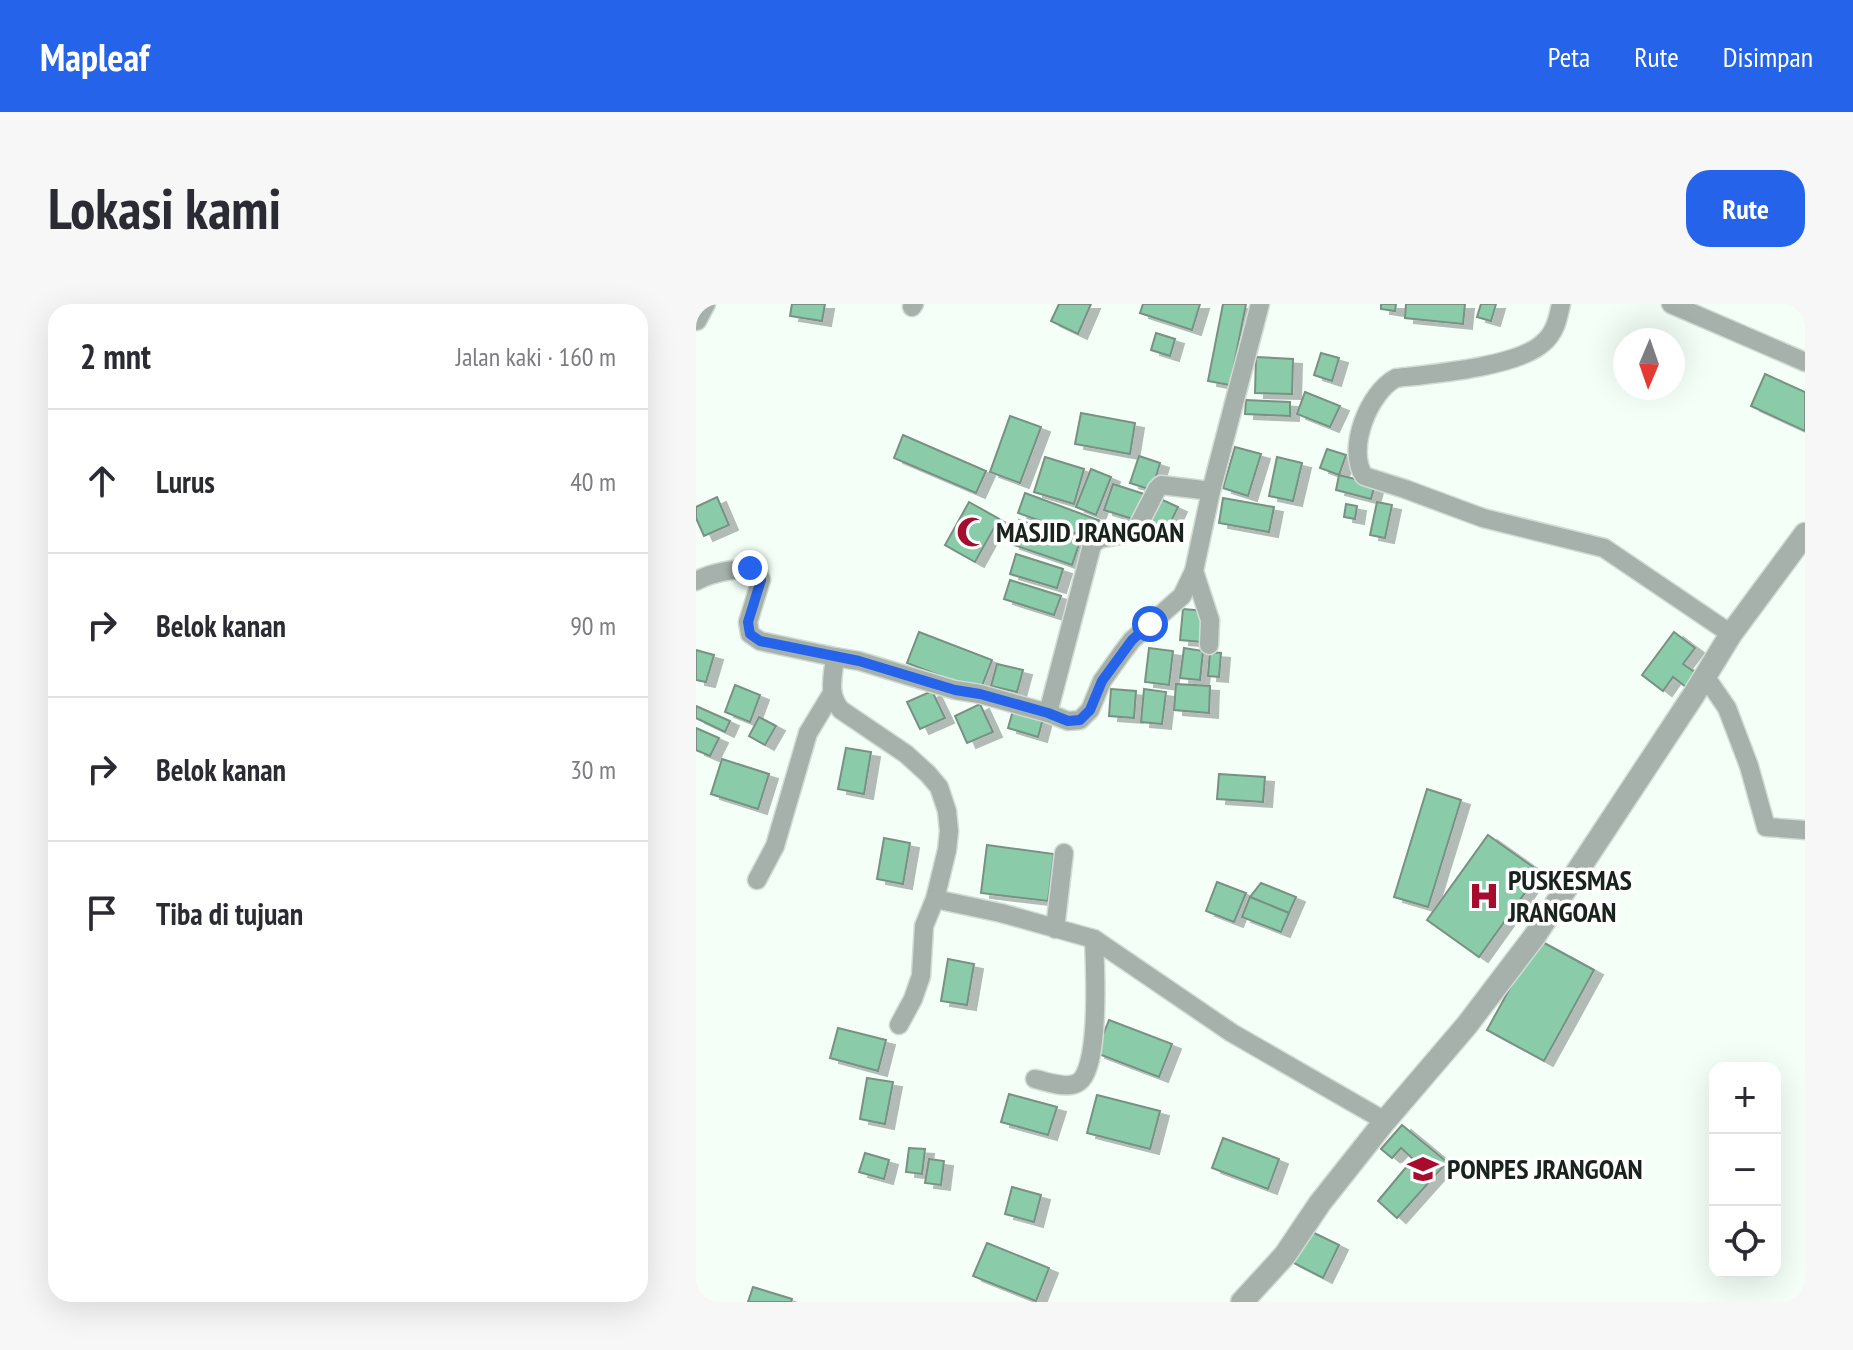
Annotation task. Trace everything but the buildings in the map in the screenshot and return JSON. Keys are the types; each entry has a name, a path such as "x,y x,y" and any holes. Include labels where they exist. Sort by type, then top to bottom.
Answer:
{"street":[{"path":"696,581 739,569 750,568 758,572 761,580 748,622 750,634 760,641 859,661 1068,721 1080,720 1090,710 1102,681 1122,653 1132,640 1182,596 1194,571 1211,491 1260,304"},
{"path":"1561,304 1558,323 1544,343 1524,356 1389,381 1371,404 1357,442 1360,470 1364,476 1483,518 1604,548 1731,634"},
{"path":"1671,304 1805,362"},
{"path":"1048,713 1092,545 1099,539 1135,532 1161,485 1211,491"},
{"path":"1242,1302 1285,1255 1320,1203 1467,1025 1534,937 1731,634 1805,534"},
{"path":"1194,571 1210,620 1209,645"},
{"path":"757,880 775,846 808,733 831,695 835,657"},
{"path":"1705,676 1727,708 1749,766 1766,827 1805,830"},
{"path":"831,695 841,710 906,754 928,774 939,787 947,811 949,831 944,868 924,926 921,976 899,1025"},
{"path":"1055,929 1064,853"},
{"path":"935,899 1001,913 1094,939 1232,1033 1385,1121"},
{"path":"1035,1079 1069,1086 1081,1082 1087,1073 1096,1022 1094,939"}],"place":[{"name":"MASJID JRANGOAN","path":"972,532"},
{"name":"PUSKESMAS JRANGOAN","path":"1484,896"},
{"name":"PONPES JRANGOAN","path":"1423,1169"}],"route":[{"path":"750,568 758,572 761,580 748,622 750,634 760,641 859,661 1068,721 1080,720 1090,710 1102,681 1132,640 1150,624"}]}
